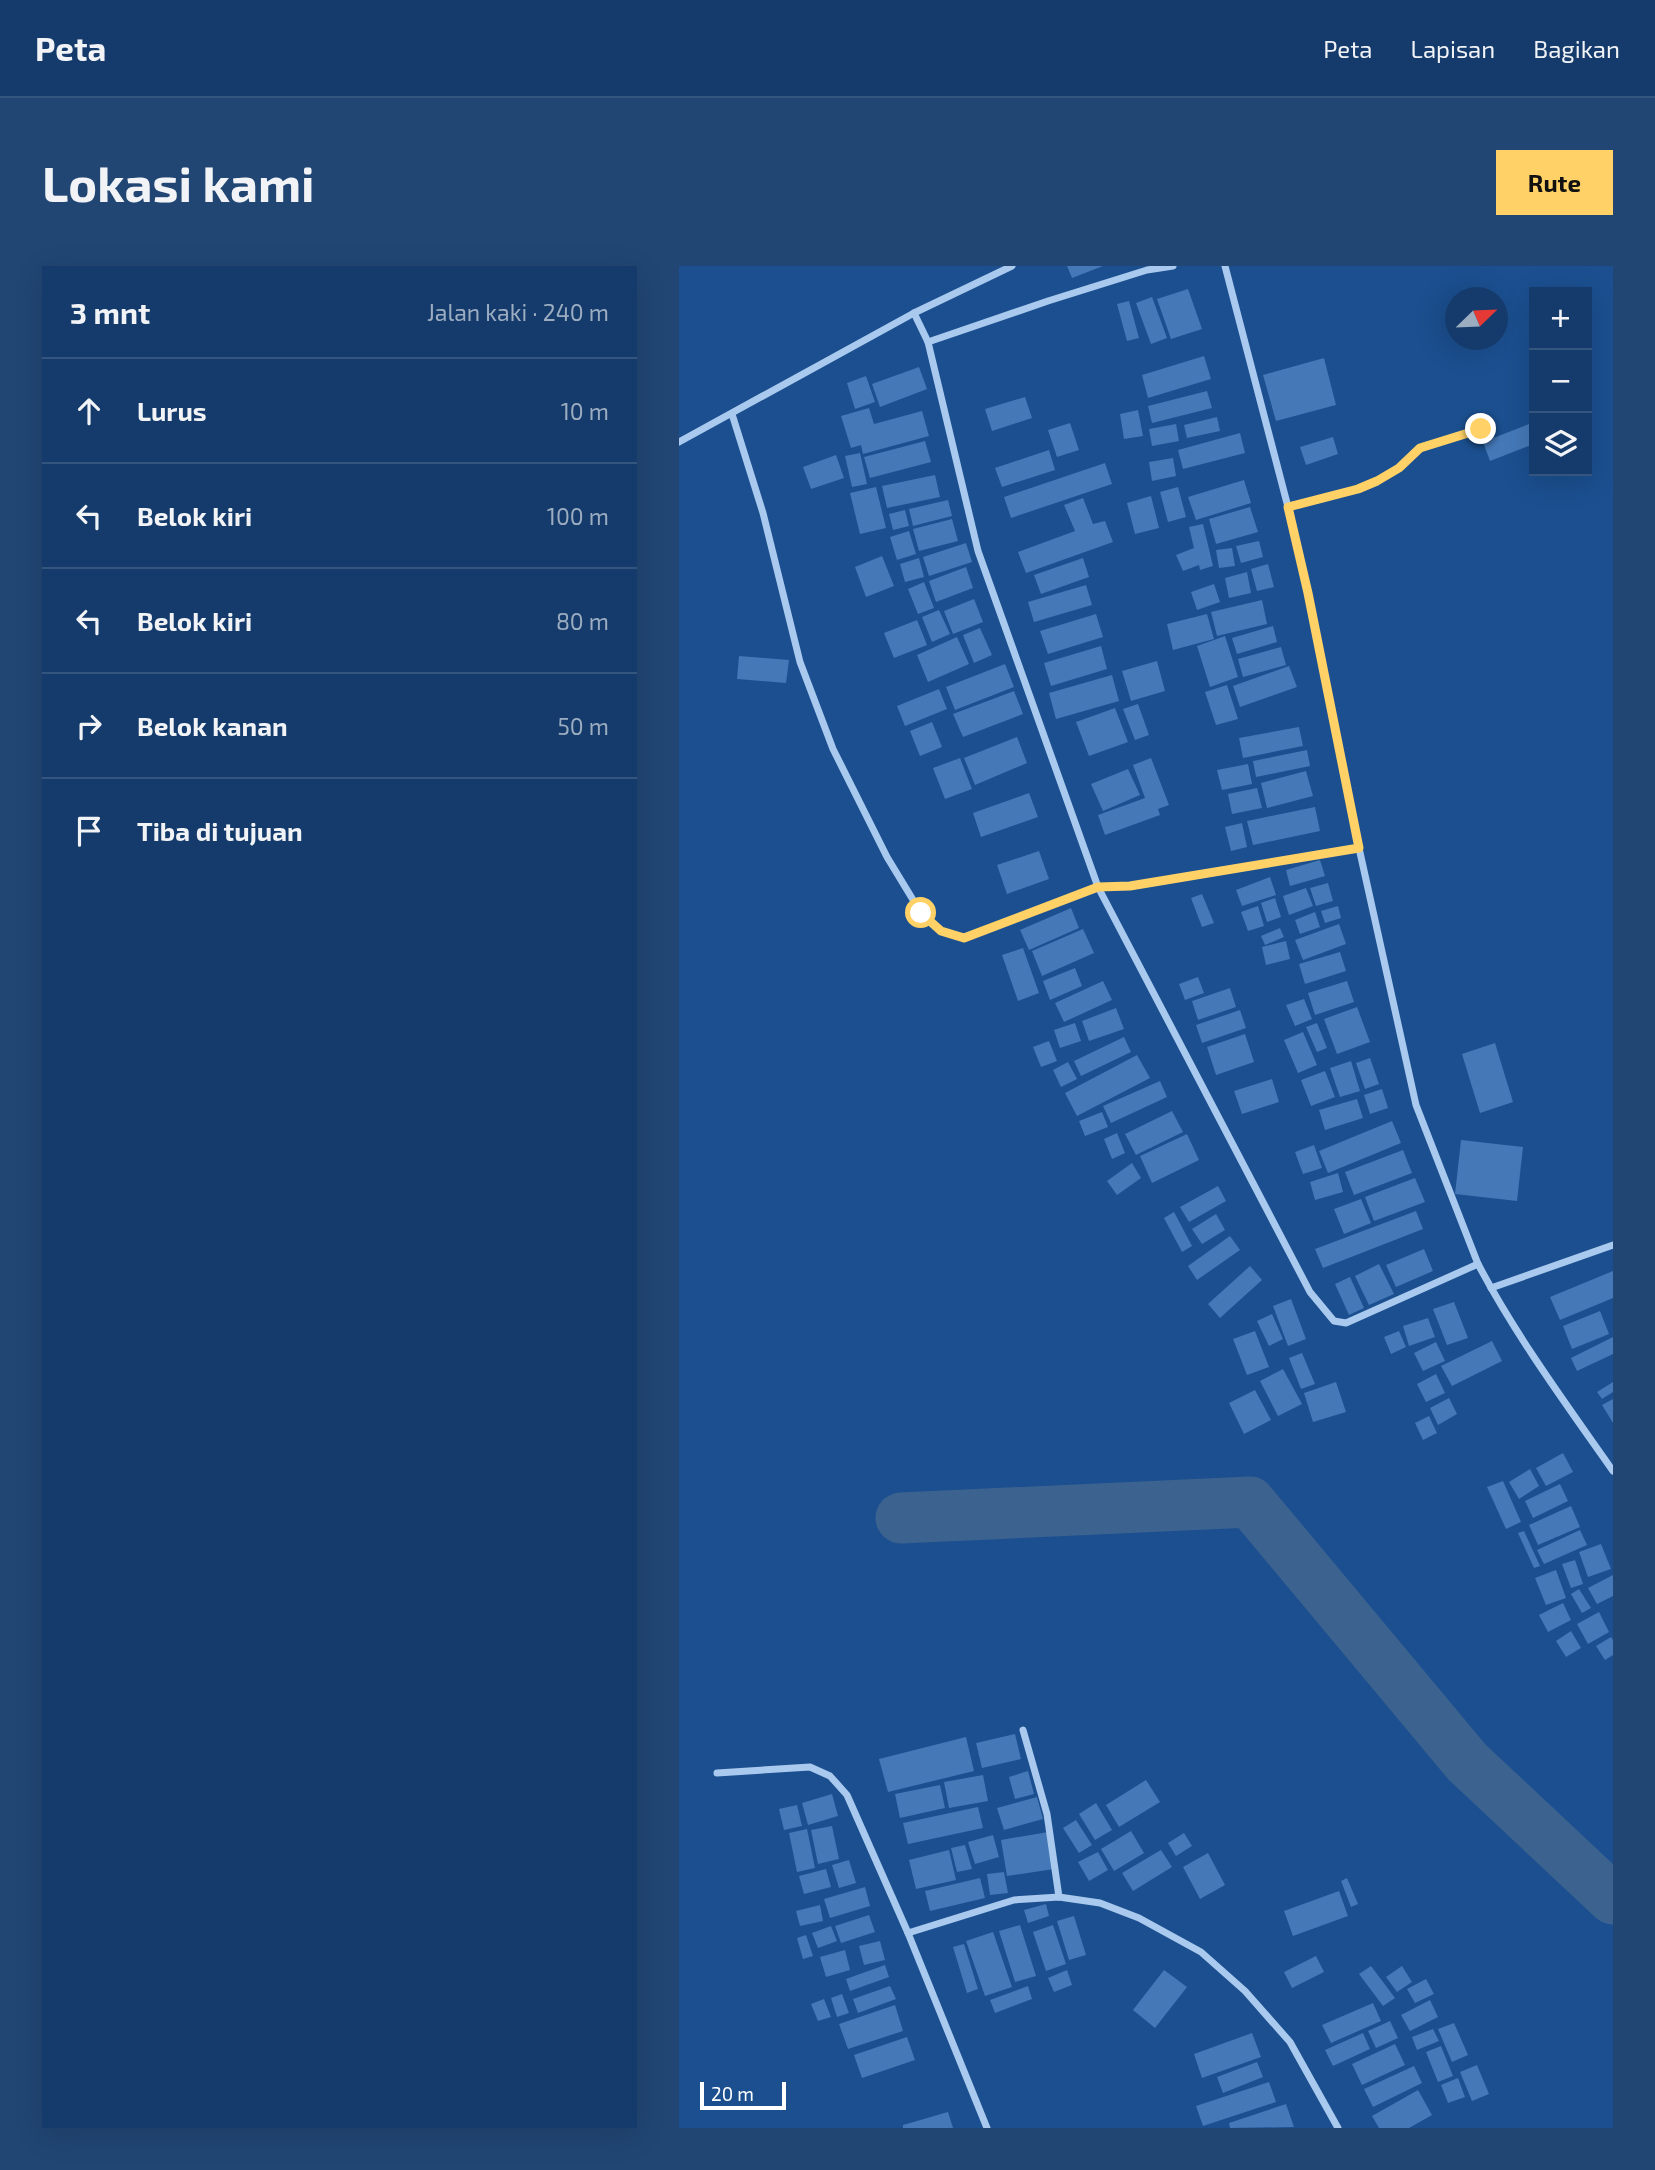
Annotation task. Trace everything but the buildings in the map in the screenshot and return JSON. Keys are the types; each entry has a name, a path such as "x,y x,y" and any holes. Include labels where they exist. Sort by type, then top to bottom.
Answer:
{"street":[{"path":"679,442 914,313 1012,266"},
{"path":"928,342 1147,270 1173,266"},
{"path":"1225,266 1308,593 1359,848 1416,1105 1478,1264 1571,1411 1613,1471"},
{"path":"914,313 928,342 978,551 1098,887 1310,1292 1333,1321 1346,1323 1478,1264"},
{"path":"732,414 763,513 800,662 829,737 887,857 921,913 941,931 964,938 1098,887 1130,886 1359,848"},
{"path":"1491,1288 1613,1245"},
{"path":"1023,1730 1047,1814 1059,1897"},
{"path":"717,1773 810,1767 830,1776 847,1795 908,1933 987,2128"},
{"path":"908,1933 1014,1900 1059,1897 1100,1903 1139,1918 1201,1952 1245,1991 1290,2042 1338,2128"}],"lane":[{"path":"1288,507 1358,489 1399,468 1420,448 1481,429"}],"waterway":[{"path":"901,1518 1250,1502 1467,1762 1613,1899"}],"route":[{"path":"921,913 941,931 964,938 1098,887 1130,886 1359,848 1288,507 1358,489 1399,468 1420,448 1481,429"}]}
